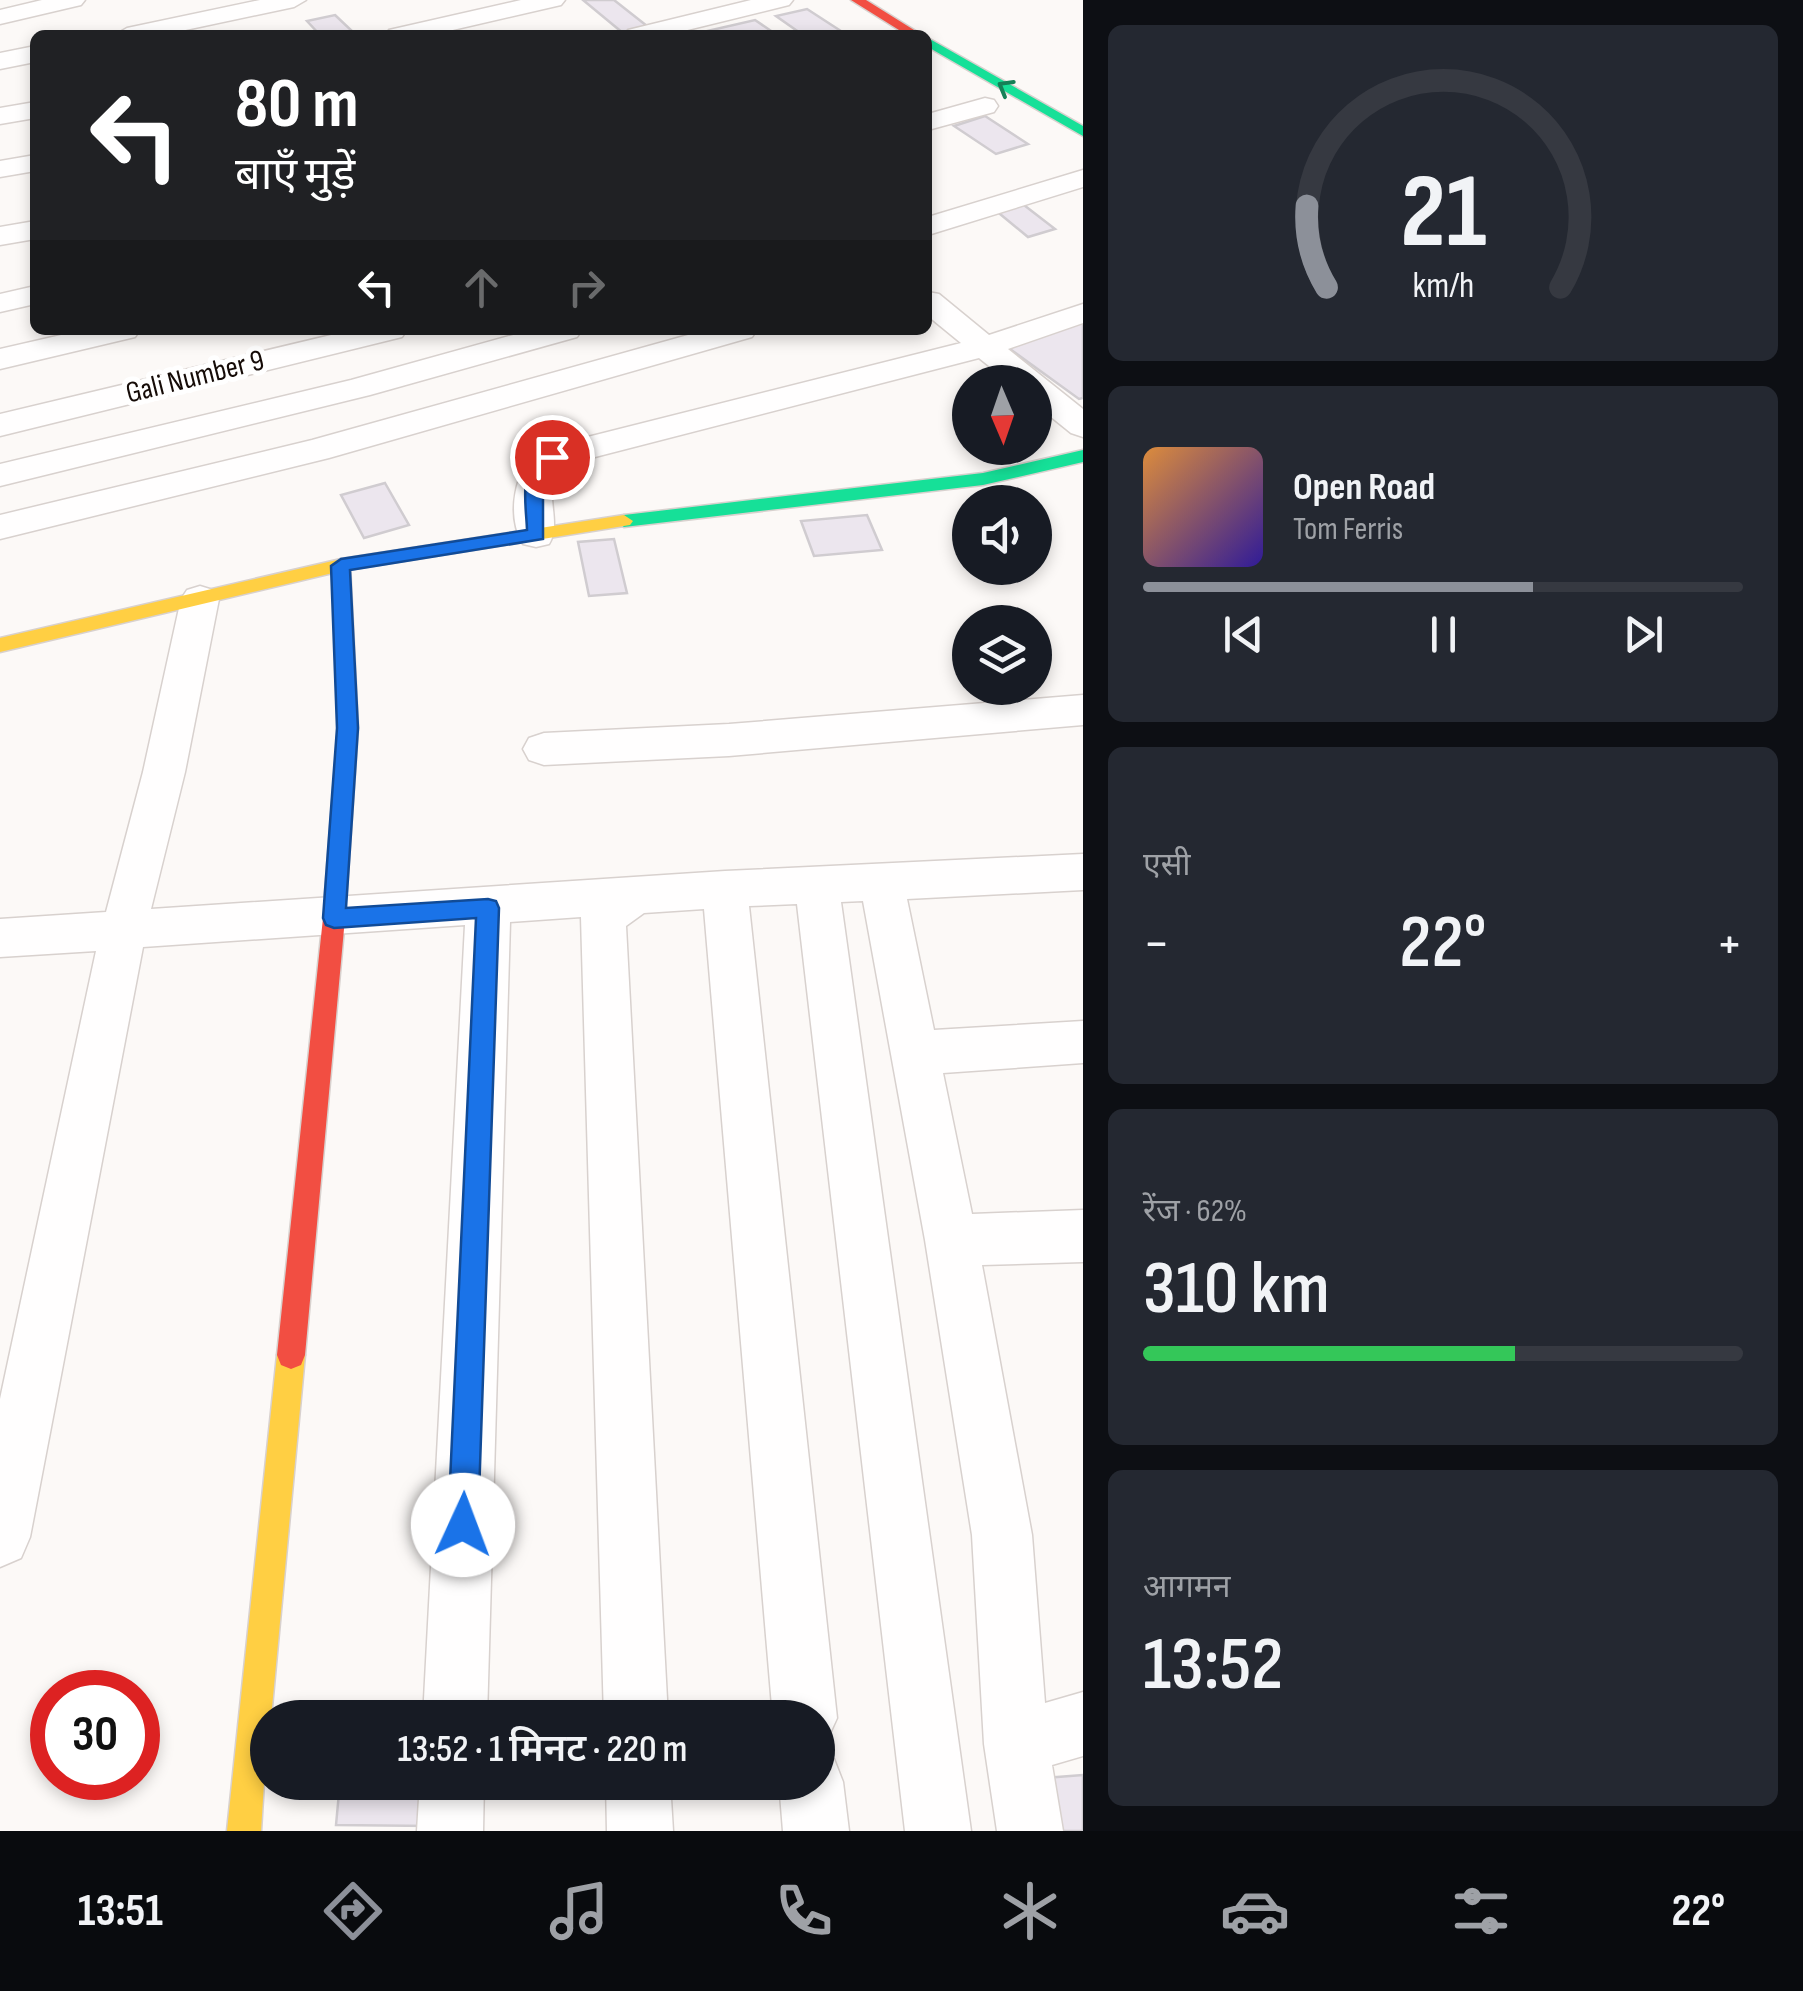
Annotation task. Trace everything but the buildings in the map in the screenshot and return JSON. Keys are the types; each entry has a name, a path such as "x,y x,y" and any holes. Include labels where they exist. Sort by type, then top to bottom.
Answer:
{"street":[{"path":"0,17 73,0"},
{"path":"152,30 294,0"},
{"path":"414,30 488,6 553,0"},
{"path":"658,30 781,0"},
{"path":"856,0 907,30"},
{"path":"488,6 526,28"},
{"path":"932,44 1083,132"},
{"path":"0,61 30,55"},
{"path":"932,121 985,106"},
{"path":"0,116 30,111"},
{"path":"0,170 30,164"},
{"path":"932,225 1083,178"},
{"path":"0,236 30,231"},
{"path":"0,304 30,296"},
{"path":"932,304 1008,365"},
{"path":"536,535 534,474 540,463 552,457 984,346 1083,312"},
{"path":"0,360 103,335"},
{"name":"Gali Number 9","path":"0,426 371,335"},
{"path":"0,474 358,388 548,335"},
{"path":"0,527 317,450 722,335"},
{"path":"1052,401 1083,426"},
{"path":"0,645 341,566 641,518 983,479 1083,456"},
{"path":"244,1831 334,918 348,728 341,566"},
{"path":"0,1537 123,932 164,772 200,599"},
{"path":"544,750 729,740 1083,710"},
{"path":"0,938 725,889 1083,872"},
{"path":"882,884 952,1240 1002,1535 1016,1744 1030,1831"},
{"path":"817,886 938,1831"},
{"path":"725,889 803,1700"},
{"path":"634,896 603,918 635,1700"},
{"path":"456,1700 488,908"},
{"path":"915,1052 1083,1042"},
{"path":"952,1240 1083,1236"},
{"path":"1016,1744 1083,1724"},
{"path":"450,1831 451,1800"},
{"path":"639,1800 640,1831"},
{"path":"813,1800 816,1831"}],"traffic: fast":[{"path":"932,44 1083,132"},
{"path":"624,521 983,479 1083,456"}],"traffic: slow":[{"path":"0,645 341,565 624,521"},
{"path":"244,1831 291,1355"}],"traffic: jam":[{"path":"857,0 908,30"},
{"path":"291,1355 334,918 348,728 341,565"}],"route":[{"path":"463,1525 488,908 334,918 348,728 341,566 536,535 534,474 540,463 552,457"}]}
